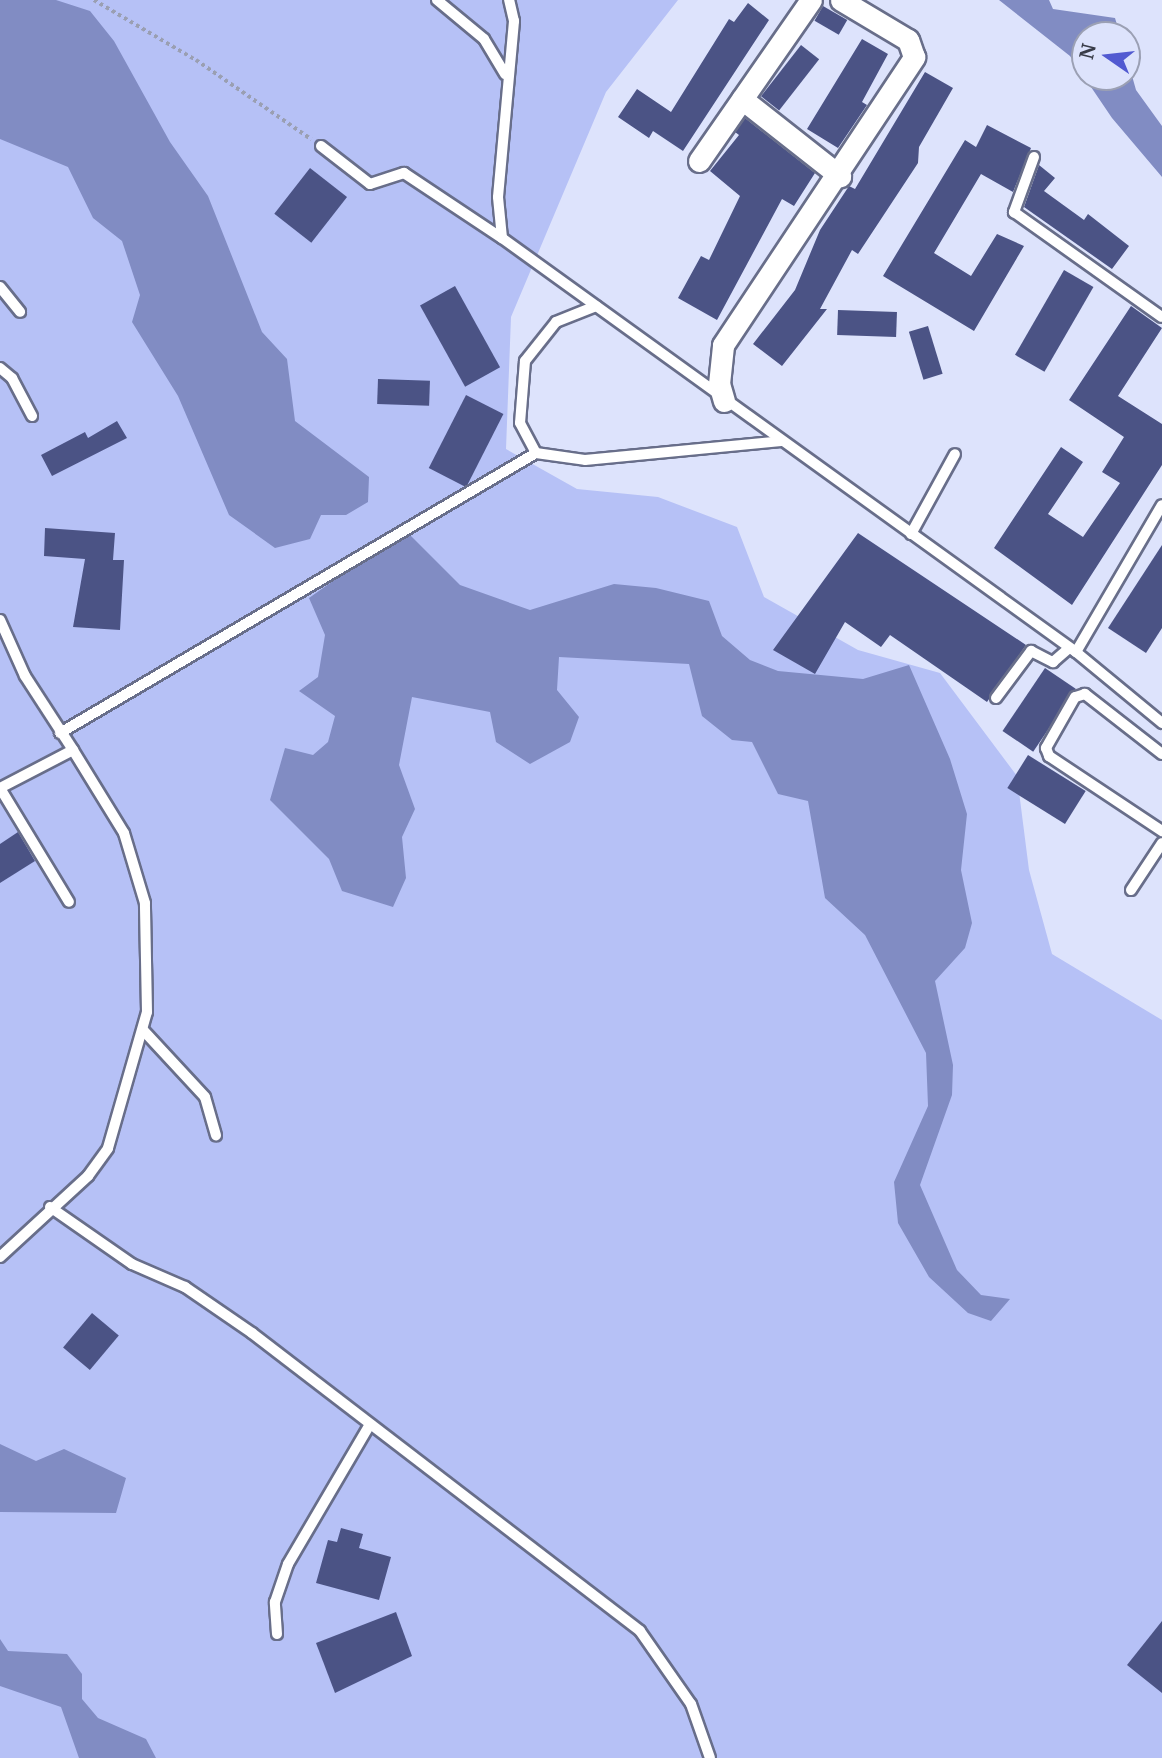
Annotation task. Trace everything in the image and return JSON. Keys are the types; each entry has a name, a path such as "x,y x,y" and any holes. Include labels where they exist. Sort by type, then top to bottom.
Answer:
{"street":[{"path":"699,160 811,0"},
{"path":"724,401 719,384 723,345 840,176 915,51 908,40 841,0"},
{"path":"742,99 840,176"}],"lane":[{"path":"437,0 484,39 505,74"},
{"path":"502,237 498,197 505,74 514,21 509,0"},
{"path":"321,146 370,184 404,173 502,237 724,401 1072,650 1162,723"},
{"path":"1034,157 1014,212 1162,317"},
{"path":"0,287 20,312"},
{"path":"537,453 520,424 525,361 556,322 596,306"},
{"path":"0,368 12,378 32,416"},
{"path":"60,733 537,453 585,460 781,441"},
{"path":"911,534 955,454"},
{"path":"996,698 1031,651 1053,662 1072,650 1162,505"},
{"path":"0,620 25,676 124,833 145,903 150,970 143,1030 108,1148 88,1176 50,1207 0,1257"},
{"path":"1162,754 1085,694 1075,697 1046,752 1162,831"},
{"path":"69,902 0,788 73,750"},
{"path":"1131,890 1162,843"},
{"path":"143,1030 205,1097 216,1135"},
{"path":"50,1207 132,1264 185,1287 223,1313 640,1631 691,1704 710,1758"},
{"path":"277,1634 275,1602 288,1564 369,1426"}],"path":[{"path":"94,0 196,60 321,146"}],"shaded area":[{"path":"0,0 678,0 606,92 511,317 506,449 577,489 658,497 737,527 764,597 858,650 940,673 1017,776 1029,870 1052,954 1162,1020 1162,1758 0,1758"},
{"path":"0,0 56,0 90,11 114,41 170,142 208,196 262,332 287,359 295,421 369,477 368,502 346,515 321,515 310,539 275,548 229,515 178,396 132,322 140,295 122,241 93,218 68,167 0,139"},
{"path":"999,0 1049,0 1053,9 1115,18 1116,21 1071,21 1070,56"},
{"path":"1094,91 1137,91 1162,126 1162,177 1112,118"},
{"path":"405,530 460,585 530,610 614,584 656,588 709,601 722,636 750,660 778,671 863,679 909,665 950,759 967,814 961,870 972,923 965,948 935,981 953,1065 952,1095 920,1185 957,1270 981,1295 1010,1299 991,1321 968,1313 929,1277 898,1223 894,1182 928,1106 926,1053 865,935 825,898 808,801 778,794 752,742 732,740 702,716 689,664 559,657 557,690 579,717 570,742 530,764 496,742 490,712 412,697 399,765 415,809 402,837 406,878 393,907 342,891 329,859 270,800 285,748 313,755 328,742 335,716 299,691 318,677 325,635 309,598"},
{"path":"0,1444 36,1461 64,1449 126,1478 116,1513 0,1512"},
{"path":"0,1639 8,1651 67,1654 82,1674 82,1699 98,1718 146,1739 156,1758 79,1758 61,1707 0,1686"}],"building":[{"path":"748,3 769,20 683,151 653,131 649,138 618,117 637,89 671,112 729,19 734,22"},
{"path":"823,6 847,20 839,35 814,21"},
{"path":"862,39 888,54 862,102 867,105 838,148 807,129"},
{"path":"801,45 819,59 779,110 761,96"},
{"path":"925,72 953,88 919,147 918,163 858,254 852,250 820,309 827,309 782,366 753,344 795,290 820,230 849,186 855,189"},
{"path":"745,118 815,173 794,206 782,199 717,320 678,298 701,256 709,260 740,196 710,171 739,135 735,132"},
{"path":"987,125 1031,148 1013,192 981,174 934,253 971,276 997,234 1024,246 974,331 883,276 965,140 976,147"},
{"path":"1039,165 1055,178 1044,191 1084,220 1088,214 1129,246 1112,269 1024,207"},
{"path":"310,168 347,197 311,243 274,214"},
{"path":"1064,270 1093,287 1044,372 1015,355"},
{"path":"455,286 500,367 465,387 420,305"},
{"path":"1131,306 1162,328 1118,396 1162,424 1162,465 1072,605 994,548 1061,447 1083,462 1048,514 1083,537 1120,483 1102,472 1124,437 1069,400"},
{"path":"838,310 897,312 896,337 837,335"},
{"path":"928,326 943,374 923,380 909,332"},
{"path":"378,379 430,381 429,406 377,404"},
{"path":"466,395 503,414 466,487 429,468"},
{"path":"117,421 127,438 52,476 41,455 85,432 88,438"},
{"path":"45,528 115,533 113,560 124,560 120,630 73,627 85,559 44,556"},
{"path":"858,533 1026,645 987,702 890,635 881,647 845,622 815,674 773,650"},
{"path":"1162,545 1162,628 1146,653 1108,628"},
{"path":"1045,668 1076,689 1033,752 1003,731"},
{"path":"1028,755 1086,791 1065,824 1007,788"},
{"path":"18,832 35,861 0,883 0,844"},
{"path":"92,1313 119,1335 90,1370 63,1347"},
{"path":"341,1528 363,1534 359,1548 391,1557 379,1600 316,1583 328,1540 337,1542"},
{"path":"396,1612 412,1656 335,1693 316,1643"},
{"path":"1162,1621 1162,1693 1127,1665"}]}
